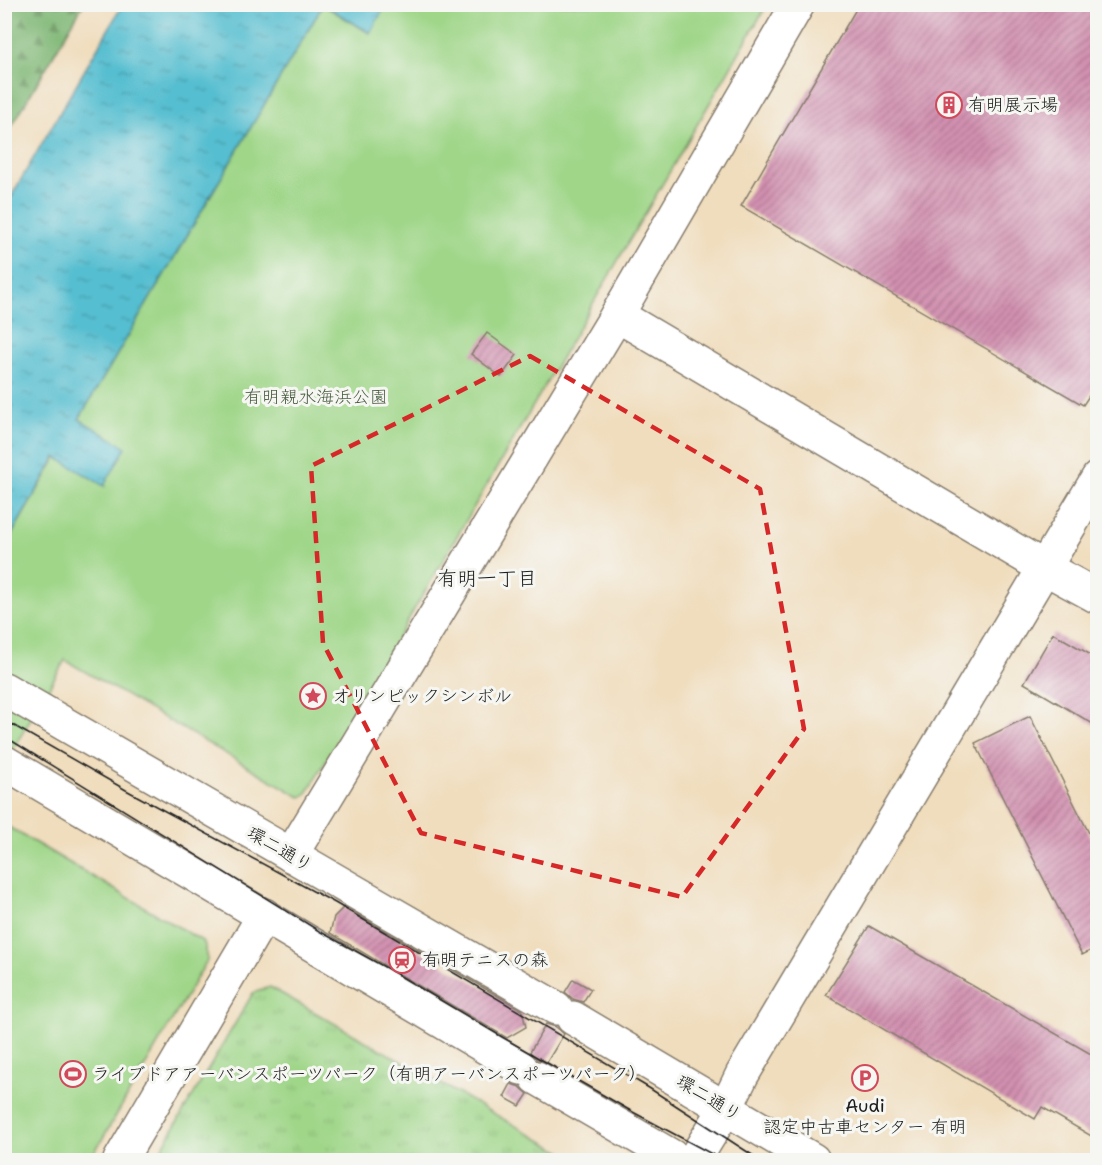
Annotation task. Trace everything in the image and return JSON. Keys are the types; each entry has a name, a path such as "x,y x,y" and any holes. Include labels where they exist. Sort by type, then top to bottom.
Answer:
{"street":[{"path":"291,855 617,315 798,4"},
{"path":"617,315 1098,597"},
{"path":"694,1161 726,1108 742,1075 1098,478"},
{"name":"環二通り","path":"4,689 565,1013 813,1161"},
{"path":"4,762 678,1161"},
{"path":"120,1161 264,915"}],"highlighted area":[{"path":"530,356 760,489 804,729 682,897 421,833 323,643 311,466"}],"green space":[{"path":"4,5 83,5 5,138"},
{"name":"有明親水海浜公園","path":"323,5 369,33 386,5 767,5 306,795 300,797 65,660 5,763 5,546 57,457 105,486 79,419"},
{"name":"ライブドアアーバンスポーツパーク（有明アーバンスポーツパーク）","path":"5,825 204,942 208,959 90,1160 5,1160"},
{"path":"270,987 576,1160 155,1160 253,993"}],"water":[{"path":"123,4 323,5 79,419 126,447 104,486 56,457 5,546 5,207"},
{"path":"324,5 386,5 370,33"}],"building":[{"name":"有明展示場","path":"859,4 1098,4 1098,382 1083,405 741,206"},
{"path":"487,333 517,355 501,377 471,354"},
{"path":"1053,633 1098,659 1098,727 1024,683"},
{"path":"1030,716 1098,851 1098,947 1082,955 975,743"},
{"path":"344,907 522,1010 526,1027 507,1038 330,933 334,917"},
{"path":"869,926 1098,1058 1098,1140 1042,1107 1035,1119 826,995"},
{"path":"573,979 591,989 583,1002 573,999 565,992"},
{"path":"546,1024 556,1027 564,1034 547,1062 538,1059 530,1052"},
{"path":"511,1084 520,1087 528,1094 520,1106 504,1097"}],"tram line":[{"path":"4,720 126,790 335,903 649,1088 760,1160"},
{"path":"4,736 319,931 631,1111 723,1160"}],"place":[{"name":"有明展示場","path":"949,105"},
{"name":"オリンピックシンボル","path":"313,696"},
{"name":"有明テニスの森","path":"402,960"},
{"name":"ライブドアアーバンスポーツパーク（有明アーバンスポーツパーク）","path":"73,1074"},
{"name":"Audi 認定中古車センター 有明","path":"865,1078"}],"district":[{"name":"有明一丁目","path":"487,578"}]}
